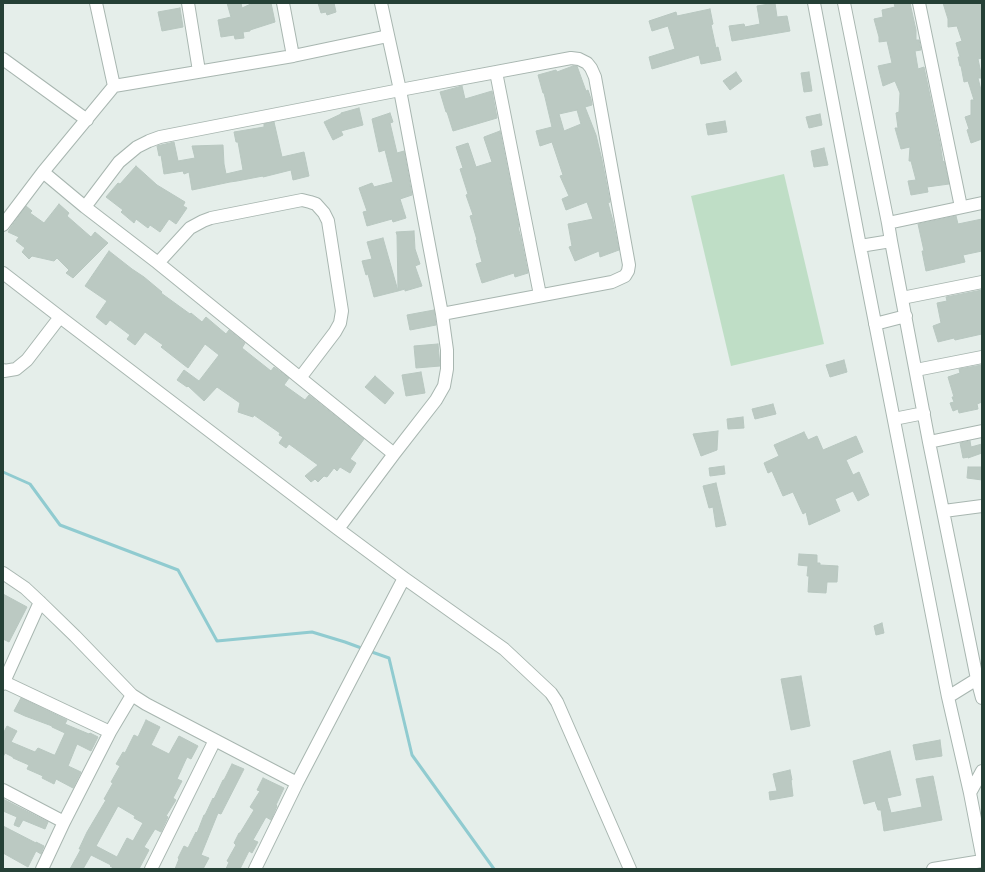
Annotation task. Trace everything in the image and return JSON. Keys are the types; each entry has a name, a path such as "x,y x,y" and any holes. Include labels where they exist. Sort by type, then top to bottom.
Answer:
{"street":[{"path":"96,3 114,86"},
{"path":"188,3 199,72"},
{"path":"283,3 292,56"},
{"path":"338,529 436,400 444,386 447,369 447,350 442,314 400,90 381,3"},
{"path":"814,3 948,697 970,793 979,819 982,856"},
{"path":"844,3 888,223 929,442 982,698"},
{"path":"919,3 961,207"},
{"path":"3,225 43,172 114,86 292,56 388,36"},
{"path":"85,207 119,162 137,146 160,137 571,58 579,59 587,63 595,77 629,265 628,271 625,276 612,282 442,314"},
{"path":"3,59 87,120"},
{"path":"496,72 540,296"},
{"path":"43,172 394,454"},
{"path":"158,263 190,228 211,218 302,200 316,204 324,213 328,221 342,311 340,323 335,332 300,378"},
{"path":"888,223 982,203"},
{"path":"860,246 891,241"},
{"path":"3,273 338,529 404,578 504,648 551,693 557,702 630,869"},
{"path":"902,298 982,282"},
{"path":"875,324 906,316"},
{"path":"3,370 16,369 27,360 60,318"},
{"path":"916,370 982,357"},
{"path":"894,420 924,413"},
{"path":"929,442 982,431"},
{"path":"944,511 982,506"},
{"path":"3,573 25,588 40,602 132,695 146,704 296,783"},
{"path":"255,869 296,783 404,578"},
{"path":"40,602 4,683 110,732"},
{"path":"948,697 977,679"},
{"path":"42,869 110,732 132,695"},
{"path":"151,869 215,740"},
{"path":"970,793 982,771"},
{"path":"3,790 64,822"},
{"path":"933,869 982,860"}],"green space":[{"path":"784,174 824,344 731,366 691,196"}],"building":[{"path":"227,3 241,3 242,8 253,3 271,3 275,22 243,32 244,38 235,39 234,35 221,37 218,20 231,17"},
{"path":"318,3 334,3 336,12 327,15 326,12 321,13"},
{"path":"775,3 777,17 787,16 790,31 732,41 729,26 744,24 745,27 760,24 757,6"},
{"path":"894,3 910,3 916,30 916,40 919,40 921,50 915,51 918,69 924,67 943,162 944,161 949,184 927,187 928,192 911,195 908,181 916,180 911,161 909,161 910,147 901,149 895,128 898,128 896,113 899,112 900,93 895,81 883,86 878,66 892,63 887,41 879,42 874,19 883,17 882,10 895,7"},
{"path":"943,3 982,3 982,58 978,59 982,78 978,78 982,99 982,139 971,143 965,117 971,115 971,100 974,100 968,81 964,82 958,57 960,57 956,43 962,41 957,26 948,27 948,19"},
{"path":"180,8 183,27 162,31 158,12"},
{"path":"710,9 713,24 711,25 716,48 718,47 721,60 701,64 699,55 652,69 649,57 675,49 668,26 652,31 649,21 676,12 677,16"},
{"path":"577,66 586,91 588,90 591,99 592,105 585,107 596,135 602,160 610,202 608,203 619,250 600,257 599,251 575,261 569,247 572,246 568,224 593,219 587,202 566,210 562,199 569,196 560,176 563,175 552,142 540,146 536,131 552,127 538,75 556,70 557,72","holes":["577,110 581,124 564,131 559,114"]},
{"path":"736,72 742,81 730,90 723,81"},
{"path":"809,72 812,91 804,92 801,73"},
{"path":"462,86 465,99 492,91 497,118 453,131 440,92"},
{"path":"359,108 363,125 341,131 343,135 333,140 324,122 341,113"},
{"path":"390,113 393,122 390,123 397,153 404,151 412,195 400,199 406,218 393,222 392,219 367,226 363,212 367,211 359,188 372,183 374,187 393,182 385,150 379,152 372,119"},
{"path":"820,114 822,125 809,128 806,117"},
{"path":"725,121 727,132 708,135 706,124"},
{"path":"274,122 282,157 304,152 309,176 293,180 291,170 263,177 192,190 189,172 184,174 183,171 164,174 161,155 159,156 157,146 174,142 178,161 195,158 192,146 223,145 226,174 243,170 238,142 236,142 234,132 264,127 264,124"},
{"path":"500,131 528,273 515,277 514,273 482,283 476,264 482,262 470,216 473,215 466,195 468,194 460,169 463,168 456,147 468,143 476,167 492,162 484,137"},
{"path":"824,148 828,165 814,167 811,151"},
{"path":"136,166 157,185 185,202 183,206 187,208 176,224 169,219 160,232 150,225 148,228 136,219 134,223 121,212 123,210 106,197"},
{"path":"59,204 69,213 67,216 91,237 95,232 108,243 73,278 66,273 69,270 57,258 54,261 32,256 29,259 22,252 25,248 16,241 19,237 8,232 26,206 32,211 30,213 44,223"},
{"path":"956,216 958,224 982,219 982,251 963,255 965,262 926,271 922,251 924,251 918,224"},
{"path":"414,231 415,249 420,264 415,266 422,286 405,291 405,289 398,291 396,232"},
{"path":"383,238 398,291 374,297 368,274 366,275 362,261 372,259 367,242"},
{"path":"109,251 144,277 162,292 161,293 202,322 206,317 226,334 229,330 245,343 242,348 271,371 274,367 289,378 284,385 305,400 309,395 364,439 350,459 356,463 350,473 340,467 337,471 334,468 327,477 324,476 318,482 315,479 311,482 305,476 318,465 289,444 286,448 279,443 283,437 279,435 280,433 254,415 253,417 238,412 240,403 217,387 204,401 188,386 187,387 177,380 184,370 199,381 219,355 205,344 188,368 161,347 163,345 145,332 135,345 127,339 130,335 110,320 106,325 96,317 107,301 85,286"},
{"path":"982,290 982,334 938,342 933,326 941,323 937,303 947,301 946,297"},
{"path":"434,310 436,325 410,330 407,315"},
{"path":"438,344 440,366 416,368 414,346"},
{"path":"844,360 847,372 830,377 826,365"},
{"path":"982,365 982,402 977,404 978,409 959,413 958,409 953,411 950,403 954,402 952,397 954,397 948,377 960,373 959,369"},
{"path":"421,372 425,393 406,396 402,375"},
{"path":"375,376 394,393 385,404 365,387"},
{"path":"773,404 776,414 755,419 752,409"},
{"path":"743,417 744,428 728,429 727,419"},
{"path":"718,431 717,450 701,456 693,434"},
{"path":"804,432 808,440 817,436 823,450 856,436 863,452 846,460 853,475 859,472 869,495 858,501 853,491 835,499 840,511 809,525 806,512 803,514 793,492 783,496 772,471 768,473 764,463 779,456 774,445"},
{"path":"970,441 971,447 982,444 982,453 968,458 969,457 963,458 960,443"},
{"path":"724,466 725,474 710,476 709,468"},
{"path":"968,467 982,467 982,480 967,478"},
{"path":"716,483 726,525 716,527 713,507 709,508 703,486"},
{"path":"799,554 817,555 817,563 820,563 820,565 838,566 837,582 827,582 826,593 808,592 808,566 798,565"},
{"path":"3,594 27,607 9,642 3,639"},
{"path":"882,623 884,633 876,635 874,626"},
{"path":"801,676 810,726 791,730 781,679"},
{"path":"21,698 67,720 65,724 98,737 91,751 77,744 68,766 81,772 73,788 56,779 54,784 42,778 43,776 27,769 29,765 5,753 3,757 3,734 7,726 17,731 11,742 35,752 38,748 54,755 65,733 52,726 14,711"},
{"path":"146,720 160,727 151,745 169,754 179,736 198,746 191,759 187,757 177,779 182,781 173,798 176,800 166,816 168,817 161,832 155,829 144,847 149,850 139,869 115,869 110,866 111,865 91,855 83,869 70,869 81,849 79,849 87,832 106,800 104,799 113,783 111,782 120,766 116,764 123,752 125,753 134,735 138,737","holes":["118,806 135,816 134,818 143,823 133,841 127,838 117,857 96,846"]},
{"path":"940,740 942,756 916,760 913,745"},
{"path":"890,751 901,795 887,798 891,813 922,807 916,779 933,776 942,820 884,831 881,810 878,810 875,801 864,804 853,761"},
{"path":"232,764 244,769 221,814 218,813 201,855 209,858 203,869 175,869 179,859 178,858 184,846 188,848 196,832 197,833 204,815"},
{"path":"790,770 793,796 770,800 769,792 777,791 773,774"},
{"path":"263,778 284,788 276,805 277,806 271,820 266,817 253,840 258,842 252,853 249,851 240,869 226,869 229,862 227,861 236,845 234,843 254,810 250,807 260,791 257,790"},
{"path":"3,799 48,822 45,829 23,820 19,827 14,825 17,817 3,811"},
{"path":"3,826 44,846 41,854 36,851 28,867 3,853"}],"waterway":[{"path":"3,472 30,484 60,525 178,570 217,641 312,632 364,649"},
{"path":"369,651 389,658 412,755 494,869"}]}
